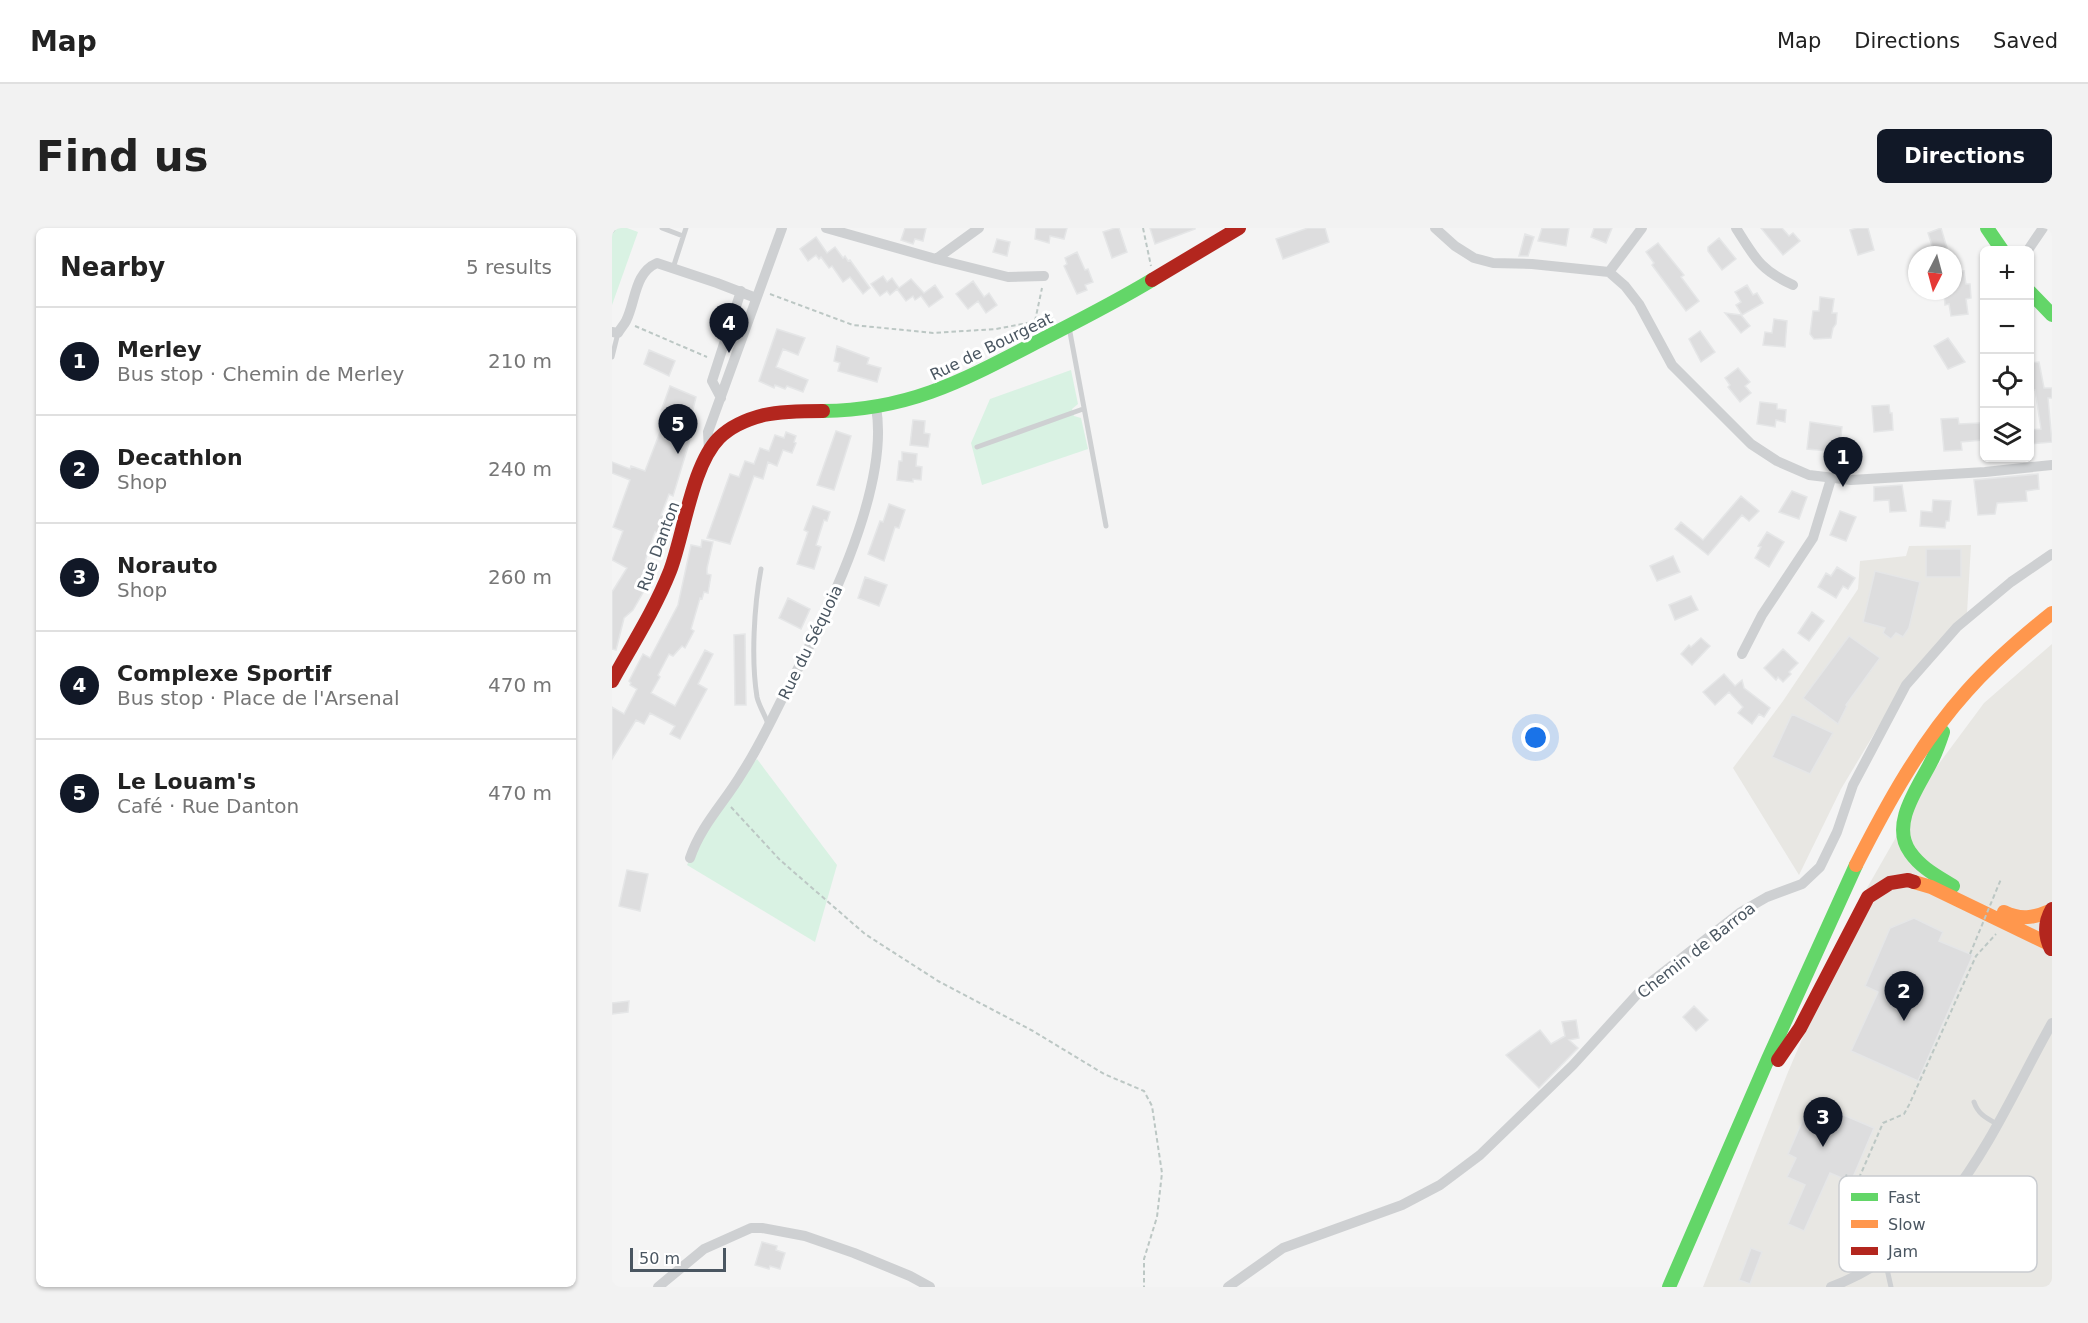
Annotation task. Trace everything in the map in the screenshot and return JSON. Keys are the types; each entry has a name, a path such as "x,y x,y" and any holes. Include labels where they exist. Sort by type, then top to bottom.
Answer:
{"main road":[{"name":"Rue de Bourgeat","path":"709,450 719,437 738,425 767,413 876,407 929,394 968,378 1153,280 1239,228"},
{"path":"1987,228 1999,246"},
{"path":"2034,296 2052,315"},
{"name":"Rue Danton","path":"612,681 670,572 694,489 709,450"},
{"path":"1872,833 1883,801 1923,735 1974,672 2052,603"},
{"path":"1669,1287 1853,869 1910,766 1945,717 1986,669 2029,630 2052,613"},
{"path":"1681,1287 1861,873 1900,799 1943,732 1982,686 2026,643 2052,622"},
{"path":"1943,732 1938,751 1912,794 1905,812 1904,840 1909,852 1916,863 1939,879 2008,915 2026,919 2035,918 2051,910"},
{"path":"1778,1060 1800,1028 1868,897 1890,883 1908,880 1931,887 2050,946"},
{"path":"2050,946 2045,932 2046,921 2051,910"}],"street":[{"path":"709,450 708,432 782,228"},
{"path":"826,228 1008,277 1044,276"},
{"path":"936,259 978,228"},
{"path":"1435,228 1455,246 1474,258 1492,263 1532,264 1609,272 1625,286 1639,304 1672,365 1751,444 1776,461 1809,475 1832,479 1862,480 2015,463 2052,465"},
{"path":"1609,272 1642,228"},
{"path":"1737,228 1757,262 1772,276 1793,285"},
{"path":"2031,246 2043,228"},
{"path":"615,332 626,322 641,277 648,267 657,263 741,291 757,294"},
{"path":"721,398 712,381 741,291"},
{"name":"Rue du Séquoia","path":"690,858 695,844 742,775 769,725 803,661 845,567 861,521 878,448 879,425 876,407"},
{"path":"1742,654 1762,615 1813,538 1832,479"},
{"name":"Chemin de Barroa","path":"1228,1287 1283,1248 1402,1205 1440,1185 1480,1155 1573,1065 1642,989 1741,912 1767,897 1802,884 1820,867 1837,832 1853,785 1906,685 1957,627 2012,582 2052,554"},
{"path":"1968,1176 2052,1024"},
{"path":"658,1287 704,1249 751,1228 805,1236 854,1253 910,1276 930,1287"},
{"path":"1831,1287 1846,1284 1866,1272"}],"lane":[{"path":"662,228 683,236"},
{"path":"673,268 686,228"},
{"path":"1069,326 1106,526"},
{"path":"612,357 615,332"},
{"path":"977,447 1083,409"},
{"path":"761,569 756,593 754,654 757,699 769,725"},
{"path":"1974,1102 1977,1111 1997,1124"},
{"path":"1888,1272 1892,1287"}],"path":[{"path":"612,233 616,228"},
{"path":"1143,228 1153,280"},
{"path":"757,294 853,325 933,333 996,329 1063,318 1069,326"},
{"path":"1035,321 1041,296"},
{"path":"626,322 717,362"},
{"path":"725,797 732,808 780,860 865,934 938,981 1033,1030 1104,1074 1144,1091 1149,1096 1158,1134 1162,1173 1157,1217 1144,1259 1144,1287"},
{"path":"1970,954 2001,879"},
{"path":"1860,1176 1883,1123 1904,1114 1920,1086 1976,956 2004,923"}],"shaded area":[{"path":"1971,545 1967,613 1895,699 1841,789 1799,875 1733,768 1783,701 1858,589 1860,561 1906,556 1909,546"},
{"path":"2052,644 2052,1287 1703,1287 1788,1072 1867,888 1935,769 1984,703"}],"green space":[{"path":"612,228 627,228 638,232 612,305"},
{"path":"1071,370 1078,404 1072,409 1074,416 1081,418 1088,449 982,485 971,443 990,399"},
{"path":"757,759 837,865 815,942 687,865 721,798"}],"building":[{"path":"905,228 926,228 923,241 915,239 913,244 901,240"},
{"path":"1036,228 1067,228 1064,239 1050,236 1049,243 1035,239"},
{"path":"1119,228 1127,252 1112,258 1103,232"},
{"path":"1150,228 1195,228 1195,229 1155,244"},
{"path":"1308,228 1325,228 1329,242 1283,259 1276,239"},
{"path":"1542,228 1569,228 1566,246 1538,241"},
{"path":"1594,228 1612,228 1606,243 1591,237"},
{"path":"1761,228 1782,228 1789,236 1793,233 1800,241 1783,255"},
{"path":"1868,228 1874,250 1858,255 1850,230"},
{"path":"1941,228 1946,246 1932,246 1928,233"},
{"path":"1525,234 1534,237 1528,256 1519,256"},
{"path":"816,237 827,253 835,247 843,258 845,256 848,261 850,260 870,288 863,294 850,277 843,282 832,266 829,268 821,257 819,259 816,255 808,261 800,249"},
{"path":"1719,238 1736,259 1722,270 1708,251 1708,247"},
{"path":"997,239 1010,242 1007,256 993,252"},
{"path":"1658,243 1684,275 1681,277 1699,301 1686,311 1652,265 1654,263 1646,252"},
{"path":"1077,252 1093,282 1085,285 1087,290 1077,294 1064,266 1067,264 1065,258"},
{"path":"1962,271 1964,271 1966,284 1970,284 1971,298 1966,299 1968,314 1951,316 1949,304 1945,305 1945,300 1962,300"},
{"path":"883,276 887,282 892,278 899,288 911,279 924,293 935,285 943,297 929,307 921,296 915,300 913,296 906,301 897,289 890,295 887,291 880,296 871,284"},
{"path":"973,281 984,297 989,293 997,305 986,313 978,301 968,309 956,294"},
{"path":"1747,285 1753,295 1757,293 1763,303 1742,315 1736,305 1741,302 1735,292"},
{"path":"1820,297 1834,299 1832,313 1837,313 1831,338 1814,339 1810,334 1813,311 1819,311"},
{"path":"1725,313 1741,315 1750,326 1741,333"},
{"path":"1774,319 1787,321 1785,347 1763,345 1765,332 1772,333"},
{"path":"777,329 805,338 798,355 783,349 776,367 808,380 803,392 787,386 785,389 775,385 774,388 759,381"},
{"path":"1700,331 1715,352 1701,362 1689,339"},
{"path":"1948,338 1965,362 1948,369 1934,346"},
{"path":"837,346 869,358 867,364 881,368 877,382 838,371 840,363 834,361"},
{"path":"649,350 675,361 669,376 644,364"},
{"path":"2039,362 2044,388 2052,388 2052,398 2048,398 2052,442 2034,444 2034,430 2041,429 2034,390 2034,363"},
{"path":"1738,368 1750,382 1745,386 1751,393 1740,402 1728,387 1730,385 1725,378"},
{"path":"670,386 696,397 689,443 673,496 669,494 661,515 665,517 659,534 655,532 645,561 657,568 633,610 624,618 616,650 612,649 612,592 627,568 612,560 623,531 613,527 630,480 612,473 612,462 630,469 631,466 645,471 662,427 659,426 664,412 661,411"},
{"path":"1760,402 1777,404 1777,409 1786,410 1785,422 1776,420 1775,427 1757,424"},
{"path":"1889,405 1893,430 1874,432 1872,406"},
{"path":"1958,418 1959,424 1980,423 1980,440 1961,442 1962,450 1944,451 1941,419"},
{"path":"913,420 925,421 924,433 930,434 928,447 910,445"},
{"path":"1810,422 1842,427 1839,452 1807,449"},
{"path":"836,431 851,436 834,490 817,485"},
{"path":"786,432 796,436 792,453 783,450 777,466 768,462 763,479 754,476 730,544 707,538 730,474 739,477 745,461 754,464 760,448 769,451 775,435 784,438"},
{"path":"902,452 917,454 916,466 922,467 921,480 913,479 913,482 897,480"},
{"path":"2038,474 2039,489 2026,491 2027,501 1997,503 1995,514 1978,515 1974,480"},
{"path":"1902,485 1906,511 1890,512 1889,500 1874,501 1874,487"},
{"path":"1792,491 1807,497 1799,519 1779,512"},
{"path":"1741,496 1759,511 1749,521 1742,515 1708,555 1675,529 1681,522 1703,540"},
{"path":"1933,500 1951,501 1949,521 1946,521 1945,528 1920,526 1921,511 1932,512"},
{"path":"889,504 905,510 899,528 895,527 884,561 868,554"},
{"path":"813,506 830,512 827,521 824,520 816,545 821,547 814,569 797,564 808,532 804,530"},
{"path":"1840,511 1856,517 1846,541 1830,535"},
{"path":"1767,532 1784,542 1769,567 1755,558 1761,547 1758,546"},
{"path":"702,540 713,542 707,568 707,574 711,575 708,593 704,592 702,599 700,598 691,629 694,631 685,648 682,646 673,656 669,654 651,693 675,706 705,650 713,654 698,684 707,689 680,739 670,734 675,726 650,713 644,724 636,720 612,759 612,707 624,714 637,689 630,685 629,681 643,654 650,658 678,605 691,545 701,547"},
{"path":"1926,549 1961,549 1961,577 1926,577"},
{"path":"1673,556 1680,572 1657,581 1650,566"},
{"path":"1837,567 1855,578 1848,589 1843,586 1836,598 1818,587 1826,573 1831,576"},
{"path":"1875,571 1920,582 1909,628 1903,637 1896,633 1891,639 1883,633 1885,628 1863,622"},
{"path":"865,577 887,585 879,606 858,598"},
{"path":"1691,596 1698,610 1675,620 1669,605"},
{"path":"788,598 810,609 801,629 779,618"},
{"path":"1812,612 1824,621 1809,641 1798,633"},
{"path":"745,634 746,705 735,705 734,635"},
{"path":"1849,636 1880,658 1846,705 1838,724 1803,698"},
{"path":"1701,638 1710,646 1692,665 1681,654 1689,645 1691,647"},
{"path":"1783,649 1798,663 1783,682 1778,677 1776,680 1764,668"},
{"path":"1724,674 1735,686 1742,680 1744,688 1770,708 1764,717 1759,714 1752,724 1738,713 1743,707 1729,692 1715,705 1703,692"},
{"path":"1792,714 1833,733 1810,774 1772,757"},
{"path":"627,870 648,874 640,911 619,906"},
{"path":"1914,918 1943,932 1939,941 1973,955 1918,1081 1851,1051 1878,992 1865,986 1890,928"},
{"path":"629,1001 628,1012 612,1014 612,1003"},
{"path":"1694,1006 1708,1020 1696,1031 1683,1017"},
{"path":"1576,1020 1579,1038 1569,1040 1578,1048 1539,1088 1506,1055 1540,1030 1551,1044 1565,1036 1562,1022"},
{"path":"1811,1101 1874,1128 1854,1176 1839,1177 1830,1173 1804,1231 1788,1224 1805,1185 1787,1177 1796,1158 1788,1154"},
{"path":"762,1242 777,1246 776,1250 785,1253 780,1269 755,1265"},
{"path":"1751,1248 1762,1252 1750,1284 1739,1280"}],"traffic: fast":[{"path":"1987,228 1999,246"},
{"path":"823,411 882,405 934,391 1008,357 1152,280"},
{"path":"2034,296 2052,315"},
{"path":"1943,732 1909,804 1903,829 1904,841 1914,858 1953,886"},
{"path":"1669,1287 1768,1059 1856,865"}],"traffic: slow":[{"path":"1856,865 1906,774 1950,711 1997,660 2052,613"},
{"path":"1914,882 1931,887 2047,943"},
{"path":"2004,912 2027,917 2050,911"}],"traffic: jam":[{"path":"1152,280 1239,228"},
{"path":"612,681 664,585 675,556 695,482 710,450 719,438 740,424 764,415 823,411"},
{"path":"1778,1060 1800,1028 1868,897 1890,883 1908,880 1914,882"},
{"path":"2051,949 2046,929 2047,919 2052,909"}],"place":[{"name":"Complexe Sportif","path":"729,353"},
{"name":"Le Louam's","path":"678,454"},
{"name":"Merley","path":"1843,487"},
{"name":"Decathlon","path":"1904,1021"},
{"name":"Norauto","path":"1823,1147"}]}
